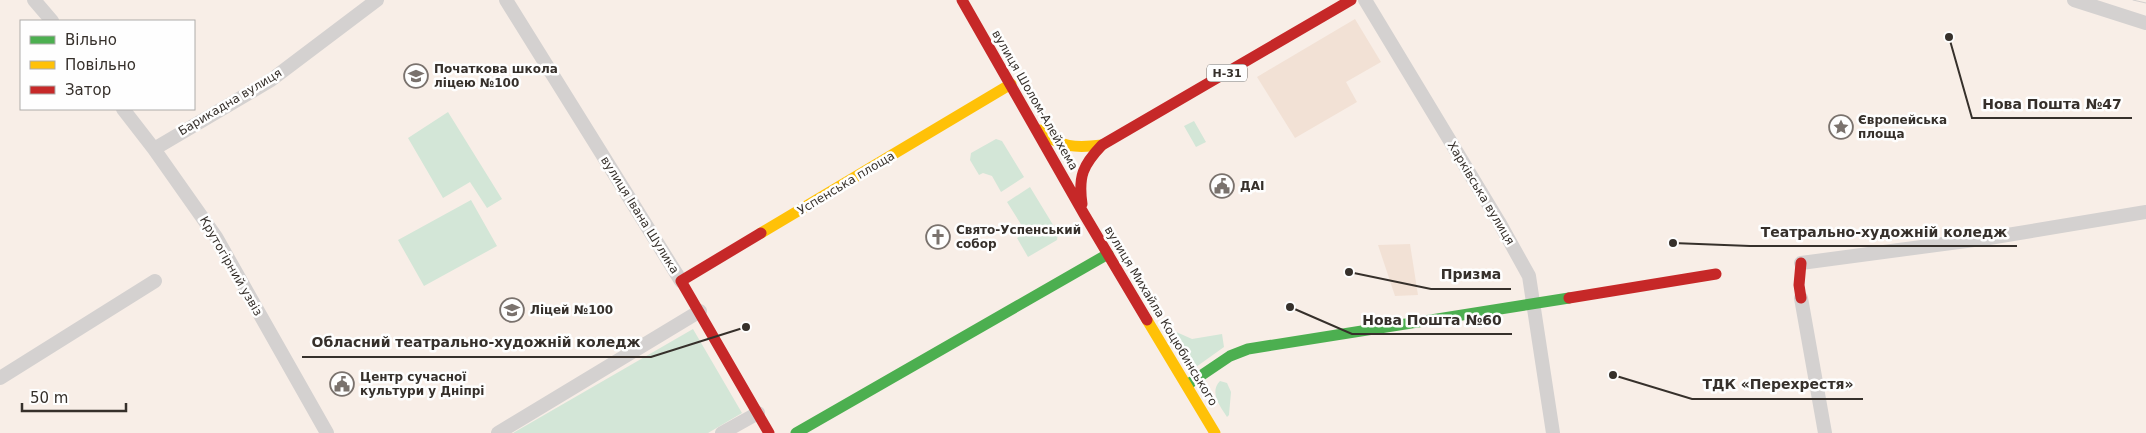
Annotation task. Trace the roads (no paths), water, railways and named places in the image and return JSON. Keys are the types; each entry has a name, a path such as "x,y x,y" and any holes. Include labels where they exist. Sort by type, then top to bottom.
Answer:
{"street":[{"path":"34,0 51,20"},
{"name":"Барикадна вулиця","path":"154,149 270,80 377,0"},
{"name":"вулиця Івана Шулика","path":"506,0 700,311 769,433"},
{"name":"вулиця Шолом-Алейхема","path":"962,0 1084,214"},
{"name":"Н-31","path":"1084,214 1078,185 1082,169 1090,156 1102,145 1351,0"},
{"name":"Харківська вулиця","path":"1365,0 1499,222 1529,276 1554,433"},
{"path":"2074,0 2146,23"},
{"name":"Успенська площа","path":"681,281 1011,84"},
{"name":"Крутогірний узвіз","path":"124,110 154,149 216,237 327,433"},
{"path":"1034,124 1056,144 1074,148 1102,145"},
{"path":"1825,433 1799,285 1801,263 1989,238 2146,212"},
{"name":"вулиця Михайла Коцюбинського","path":"1084,214 1215,433"},
{"path":"796,433 1108,254"},
{"path":"1187,385 1230,356 1248,349 1716,274"},
{"path":"0,378 155,281"},
{"path":"498,433 700,311"},
{"path":"722,433 758,413"}],"tram line":[{"path":"2133,0 2146,3"}],"place":[{"name":"Нова Пошта №47","path":"1949,37"},
{"name":"Початкова школа ліцею №100","path":"416,76"},
{"name":"Європейська площа","path":"1841,127"},
{"name":"ДАІ","path":"1222,186"},
{"name":"Свято-Успенський собор","path":"938,237"},
{"name":"Театрально-художній коледж","path":"1673,243"},
{"name":"Призма","path":"1349,272"},
{"name":"Нова Пошта №60","path":"1290,307"},
{"name":"Ліцей №100","path":"512,310"},
{"name":"Обласний театрально-художній коледж","path":"746,327"},
{"name":"ТДК «Перехрестя»","path":"1613,375"},
{"name":"Центр сучасної культури у Дніпрі","path":"342,384"}]}
